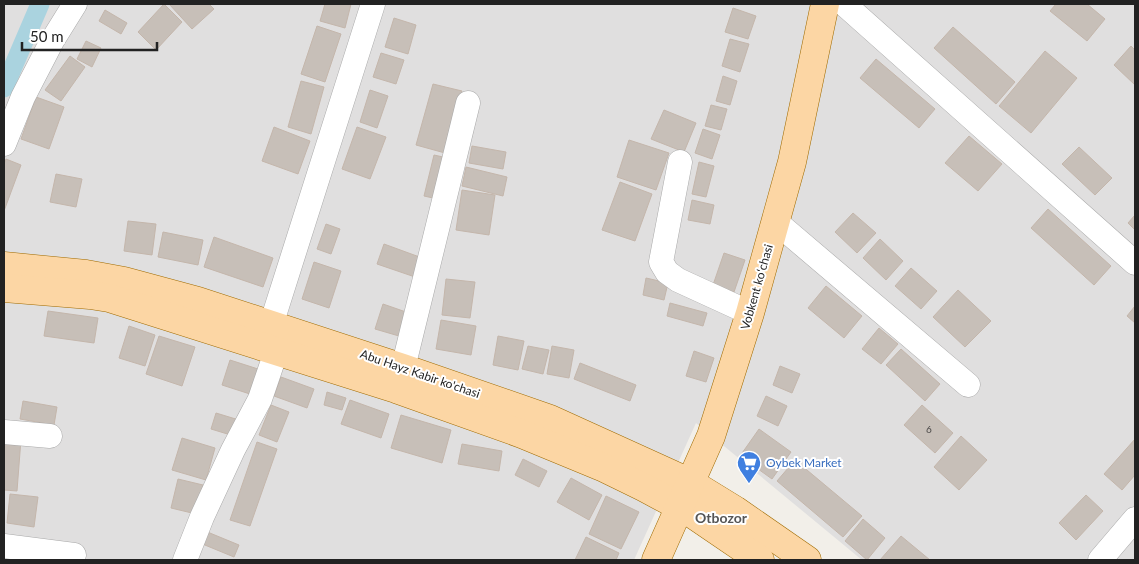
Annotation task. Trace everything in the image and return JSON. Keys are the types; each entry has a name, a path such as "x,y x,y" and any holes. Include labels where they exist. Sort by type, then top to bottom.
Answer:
{"main road":[{"name":"Vobkent koʻchasi","path":"656,560 711,436 750,313 792,162 825,4"},
{"name":"Abu Hayz Kabir ko'chasi","path":"4,284 86,274 124,282 198,301 403,368 550,419 686,495 760,560"},
{"name":"Abu Hayz Kabir ko'chasi","path":"4,284 109,298 396,389 522,434 602,467 735,510 807,560"}],"street":[{"path":"4,144 23,97 52,41 75,4"},
{"path":"271,325 373,4"},
{"path":"844,4 1135,263"},
{"path":"403,368 468,102"},
{"path":"680,162 661,262 666,272 678,280 750,313"},
{"path":"776,222 968,385"},
{"path":"185,560 202,517 233,450 260,399 276,352"},
{"path":"4,432 50,436"},
{"path":"1100,560 1135,519"},
{"path":"4,546 74,555"}],"shaded area":[{"path":"4,4 1135,4 1135,560 862,560 696,423 634,560 4,560"}],"building":[{"path":"164,4 182,22 156,50 138,32"},
{"path":"169,4 209,4 214,9 192,29"},
{"path":"325,4 351,4 345,28 320,21"},
{"path":"1056,4 1087,4 1105,19 1087,41 1050,11"},
{"path":"733,8 756,16 748,39 725,32"},
{"path":"105,10 127,23 121,34 99,21"},
{"path":"394,18 416,25 408,54 385,47"},
{"path":"317,26 341,34 325,82 301,74"},
{"path":"953,27 1015,82 996,104 934,48"},
{"path":"730,39 749,44 740,72 722,66"},
{"path":"86,41 101,48 92,67 77,59"},
{"path":"1131,46 1135,50 1135,85 1114,65"},
{"path":"1045,51 1077,78 1031,133 999,106"},
{"path":"381,53 404,60 396,84 373,77"},
{"path":"70,56 85,67 61,101 45,90"},
{"path":"876,59 935,109 919,128 860,78"},
{"path":"723,76 737,81 730,105 716,101"},
{"path":"301,81 324,87 311,134 288,127"},
{"path":"433,84 462,91 445,153 416,145"},
{"path":"370,90 388,96 377,128 360,122"},
{"path":"36,97 64,107 49,149 21,139"},
{"path":"711,105 727,109 721,130 705,126"},
{"path":"664,110 696,123 684,152 651,139"},
{"path":"274,127 310,141 298,174 262,161"},
{"path":"357,127 386,137 370,179 342,169"},
{"path":"703,129 720,135 712,159 695,153"},
{"path":"969,136 1002,164 978,191 945,163"},
{"path":"629,140 669,153 656,190 617,177"},
{"path":"472,146 506,152 503,169 469,163"},
{"path":"1079,147 1112,178 1095,195 1062,164"},
{"path":"434,155 443,157 433,198 424,196"},
{"path":"6,159 21,165 4,211 4,164"},
{"path":"699,162 714,166 706,197 692,194"},
{"path":"466,167 507,177 503,196 462,186"},
{"path":"56,174 82,179 76,207 50,202"},
{"path":"620,182 652,194 635,241 602,230"},
{"path":"462,190 495,195 489,235 456,230"},
{"path":"692,200 714,205 710,224 688,220"},
{"path":"1048,209 1111,266 1094,285 1031,228"},
{"path":"853,213 876,233 857,253 835,232"},
{"path":"1135,215 1135,230 1128,223"},
{"path":"128,221 156,224 152,255 124,251"},
{"path":"326,224 340,229 331,254 317,249"},
{"path":"163,232 203,240 198,265 158,257"},
{"path":"214,237 273,258 263,287 204,267"},
{"path":"880,239 903,261 886,280 863,258"},
{"path":"384,244 425,259 418,278 377,264"},
{"path":"724,253 745,260 734,292 713,285"},
{"path":"314,262 341,271 329,308 302,299"},
{"path":"911,268 937,291 921,309 895,286"},
{"path":"646,278 668,283 664,300 643,295"},
{"path":"446,279 475,282 470,318 442,315"},
{"path":"826,286 862,316 844,338 808,308"},
{"path":"958,290 991,321 965,347 933,317"},
{"path":"670,303 707,313 703,326 667,316"},
{"path":"383,304 406,312 399,336 375,329"},
{"path":"1135,306 1135,323 1127,316"},
{"path":"48,311 98,318 94,343 44,336"},
{"path":"441,320 476,326 471,355 436,349"},
{"path":"129,326 155,335 145,366 119,358"},
{"path":"879,328 898,344 881,364 862,349"},
{"path":"159,336 195,347 182,386 146,374"},
{"path":"498,336 524,341 518,370 493,365"},
{"path":"528,346 549,350 543,374 522,369"},
{"path":"552,346 574,350 569,378 547,374"},
{"path":"901,349 940,384 925,401 886,365"},
{"path":"694,351 714,358 706,382 686,376"},
{"path":"230,360 258,369 250,394 222,385"},
{"path":"580,363 636,385 630,401 574,379"},
{"path":"780,366 800,374 792,393 773,385"},
{"path":"281,377 314,389 307,408 274,396"},
{"path":"327,392 346,398 342,410 324,405"},
{"path":"766,396 787,406 778,426 757,416"},
{"path":"350,400 389,414 381,438 341,424"},
{"path":"23,401 57,407 54,425 20,419"},
{"path":"271,405 289,412 277,442 259,435"},
{"path":"922,405 953,433 935,453 904,425"},
{"path":"216,413 239,420 234,436 211,429"},
{"path":"401,415 451,430 442,463 391,448"},
{"path":"759,429 791,452 772,479 740,456"},
{"path":"961,436 987,460 959,490 934,467"},
{"path":"4,438 21,439 17,491 4,490"},
{"path":"182,438 215,448 206,480 172,470"},
{"path":"1135,439 1135,475 1122,490 1104,474"},
{"path":"257,442 277,449 250,526 230,520"},
{"path":"462,444 502,451 499,471 458,464"},
{"path":"523,459 547,471 539,487 515,475"},
{"path":"795,460 862,516 843,537 777,481"},
{"path":"571,478 602,495 589,520 557,502"},
{"path":"178,479 203,485 196,514 171,508"},
{"path":"10,494 38,497 34,527 7,523"},
{"path":"1086,495 1103,511 1076,540 1059,523"},
{"path":"606,496 639,512 621,549 589,534"},
{"path":"863,519 885,538 867,560 845,541"},
{"path":"205,531 239,545 234,557 200,543"},
{"path":"901,536 930,560 880,560"},
{"path":"586,537 619,553 616,560 575,560"}],"waterway":[{"path":"4,88 40,4"}],"place":[{"name":"Oybek Market","path":"749,484"}],"district":[{"name":"Otbozor","path":"721,518"}]}
